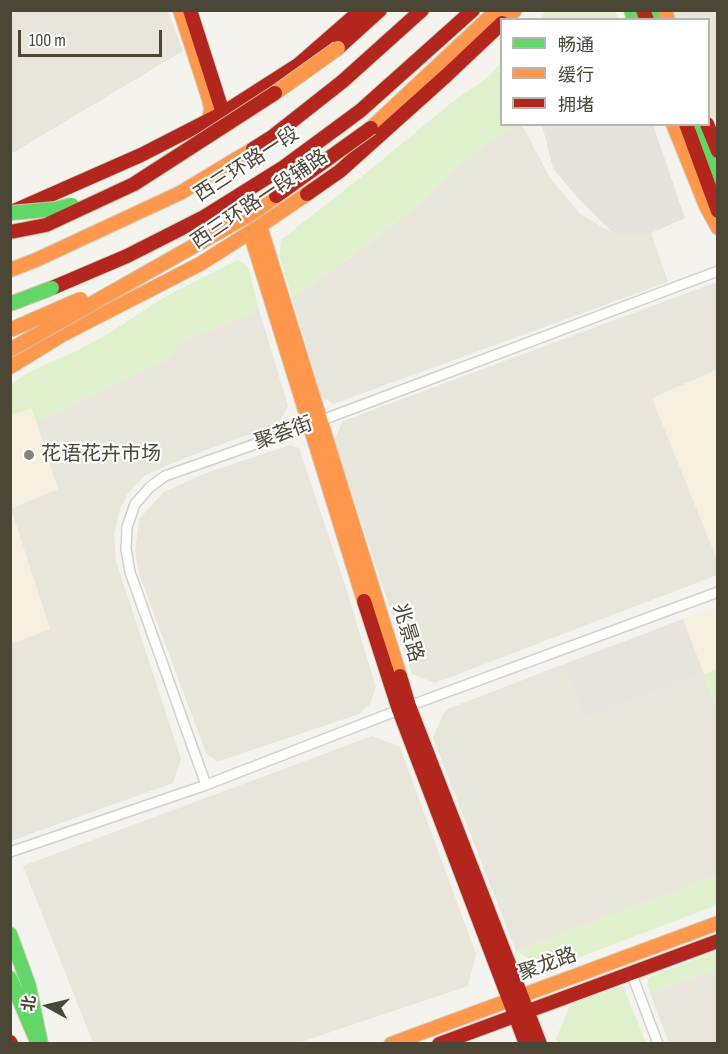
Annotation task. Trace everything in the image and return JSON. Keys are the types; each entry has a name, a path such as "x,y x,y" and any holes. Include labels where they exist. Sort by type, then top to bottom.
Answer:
{"main road":[{"path":"180,10 209,99 211,109 209,120"},
{"path":"190,10 223,113"},
{"path":"10,213 141,155 223,113 298,64 361,10"},
{"path":"10,232 46,225 134,184 258,105 338,48 380,10"},
{"name":"西三环路一段","path":"10,270 36,261 180,193 272,137 343,81 422,10"},
{"name":"西三环路一段","path":"10,304 127,256 204,217 284,167 360,111 473,10"},
{"path":"10,350 254,212 371,128 497,10"},
{"name":"西三环路一段辅路","path":"10,366 72,330 200,264 340,171 500,24"},
{"path":"674,126 717,228"},
{"path":"687,126 717,211"},
{"path":"697,126 717,182"},
{"path":"708,126 717,151"},
{"path":"10,213 55,209 113,194"},
{"name":"兆景路","path":"255,229 404,708 515,998 540,1044"},
{"path":"10,330 147,272"},
{"name":"聚龙路","path":"392,1044 717,923"},
{"path":"10,934 29,986 40,1035 39,1044"},
{"name":"聚龙路","path":"439,1044 717,941"},
{"path":"10,978 39,1044"},
{"name":"兆景路","path":"522,1013 526,1044"},
{"path":"10,1029 12,1043"}],"street":[{"name":"聚荟街","path":"206,785 130,572 126,549 127,527 135,504 150,487 165,476 315,423 717,271"},
{"path":"10,852 206,785 404,708 717,592"},
{"path":"631,972 658,1044"}],"shaded area":[{"path":"11,10 168,11 183,51 11,154"},
{"path":"673,11 717,11 717,122 712,124 710,117 710,18 676,18"},
{"path":"513,126 523,126 550,178 580,214 613,233 651,233 668,282 333,404 321,396 292,298 356,253 419,204 468,157"},
{"path":"542,126 653,126 685,218 651,233 613,233 576,196 553,168"},
{"path":"714,283 717,285 717,370 652,398 717,559 717,575 435,683 412,674 334,440 343,421"},
{"path":"259,310 288,406 279,423 182,459 144,476 128,493 120,509 114,533 116,561 181,759 173,783 11,841 11,644 50,629 11,509 57,489 36,421 166,360 181,341"},
{"path":"717,370 717,559 652,398"},
{"name":"花语花卉市场","path":"31,407 58,489 11,508 11,416"},
{"path":"290,445 299,448 376,687 370,704 359,714 217,762 206,753 139,574 135,551 139,520 164,492 203,474"},
{"name":"花语花卉市场","path":"10,509 50,629 11,644 10,644"},
{"path":"717,607 717,669 704,674 683,619"},
{"path":"683,619 704,674 584,719 564,664"},
{"path":"564,664 584,719 704,674 717,710 717,876 516,951 433,738 445,710"},
{"path":"372,736 400,747 476,954 468,986 298,1043 93,1043 23,866"},
{"path":"717,969 717,1043 669,1043 650,993"}],"green space":[{"path":"547,10 615,11 618,18 541,18"},
{"path":"500,64 500,126 514,126 468,157 419,204 356,253 292,298 279,255 281,240 451,103 486,79"},
{"path":"237,260 248,266 259,310 181,341 166,360 36,421 31,408 11,416 11,384 29,372 108,334 163,298"},
{"path":"717,669 717,710 704,674"},
{"path":"717,876 717,905 548,969 516,951"},
{"path":"717,951 717,969 650,993 647,983 649,977"},
{"path":"623,986 646,1043 558,1043 556,1039 571,1003"}],"traffic: fast":[{"path":"631,10 633,18"},
{"path":"653,10 656,18"},
{"path":"697,126 718,182"},
{"path":"10,213 72,205"},
{"path":"10,304 52,288"},
{"path":"10,934 29,986 41,1044"},
{"path":"10,978 38,1044"}],"traffic: slow":[{"path":"180,10 209,99 211,109 209,120"},
{"path":"371,128 497,10"},
{"path":"508,18 515,10"},
{"path":"665,10 667,18"},
{"path":"275,93 338,48"},
{"path":"674,126 706,206 718,228"},
{"path":"10,270 180,193 253,149"},
{"path":"10,367 62,335 200,264 307,194"},
{"path":"10,350 254,212 276,196"},
{"path":"260,226 400,676"},
{"path":"250,232 364,601"},
{"path":"10,330 81,299"},
{"path":"391,1044 718,923"}],"traffic: jam":[{"path":"190,10 223,113"},
{"path":"14,211 141,155 223,113 298,65 361,10"},
{"path":"338,48 380,10"},
{"path":"253,149 272,137 343,81 422,10"},
{"path":"52,288 127,256 204,217 284,167 360,111 473,10"},
{"path":"643,10 646,18"},
{"path":"307,194 340,171 500,25"},
{"path":"10,232 46,225 134,184 275,93"},
{"path":"687,126 718,211"},
{"path":"708,126 718,151"},
{"path":"276,196 371,128"},
{"path":"364,601 399,710 526,1044"},
{"path":"400,676 409,706 540,1044"},
{"path":"439,1044 718,941"}],"place":[{"name":"花语花卉市场","path":"29,455"}]}
